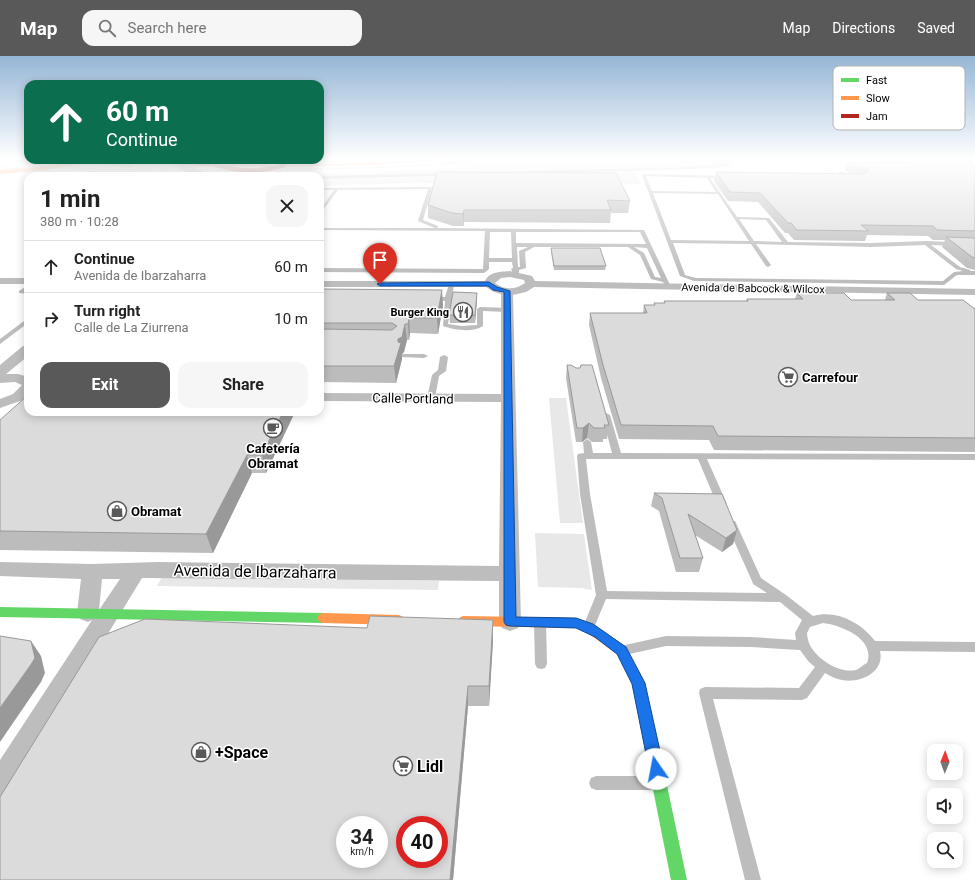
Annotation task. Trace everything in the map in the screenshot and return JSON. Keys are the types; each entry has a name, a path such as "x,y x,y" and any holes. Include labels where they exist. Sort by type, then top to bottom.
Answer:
{"main road":[{"path":"0,612 405,620"},
{"path":"451,620 576,623 589,627 622,651 638,683 679,880"}],"street":[{"path":"324,284 489,284 495,288 507,291 525,289 531,284 528,278 515,272 491,279 489,284"},
{"path":"0,281 24,281"},
{"name":"Avenida de Babcock & Wilcox","path":"531,284 666,284 975,292"},
{"path":"507,291 510,622"},
{"path":"0,372 24,352"},
{"path":"0,379 22,379 24,387"},
{"path":"0,404 24,392"},
{"path":"0,409 24,392"},
{"name":"Calle Portland","path":"324,397 507,398"},
{"name":"Avenida de Ibarzaharra","path":"0,569 92,572 136,570 477,573 510,564"},
{"path":"0,784 98,613 136,570"},
{"path":"92,572 98,613"}],"lane":[{"path":"324,207 331,197"},
{"path":"427,197 420,221 443,230"},
{"path":"653,197 683,276 696,280 944,283 956,274 975,274"},
{"path":"721,197 768,265"},
{"path":"736,218 767,219 786,243"},
{"path":"324,229 642,231 666,284"},
{"path":"324,270 481,272 485,270 488,230"},
{"path":"513,230 515,272 522,268 522,251 529,247 547,245"},
{"path":"671,241 871,245 926,243 975,245"},
{"path":"926,243 958,268 975,274"},
{"path":"514,245 649,246"},
{"path":"627,246 642,254 653,278 666,284"},
{"path":"486,260 514,260"},
{"path":"450,285 445,325 452,328 480,326 480,310 507,310"},
{"path":"421,298 448,299"},
{"path":"0,342 24,323"},
{"path":"403,356 424,356"},
{"path":"431,398 436,376 442,371 444,357"},
{"path":"603,404 618,456"},
{"path":"587,442 589,456"},
{"path":"589,627 602,595 585,494 581,456 975,457"},
{"path":"701,456 757,581 782,598 811,621"},
{"path":"602,595 782,598"},
{"path":"823,618 833,619 856,629 872,646 875,656 873,665 866,671 859,674 836,672 823,666 816,661 803,645 801,634 807,623 811,621 823,618"},
{"path":"540,622 541,664"},
{"path":"622,651 666,641 751,642 803,645"},
{"path":"872,646 975,647"},
{"path":"753,880 705,694 802,694 823,666"},
{"path":"596,783 659,783"}],"shaded area":[{"path":"549,398 566,398 583,523 560,523"},
{"path":"535,533 584,534 592,590 582,588 538,587"},
{"path":"162,577 439,581 438,590 157,586"}],"building":[{"path":"430,197 628,197 630,201 607,200 611,210 464,210 463,214 452,213 428,205"},
{"path":"764,197 975,197 975,231 937,230 933,226 861,225 869,231 797,230 791,223 788,223"},
{"path":"946,237 975,238 975,258 972,257"},
{"path":"551,248 600,248 606,266 554,266"},
{"path":"324,289 442,290 437,318 409,318 408,324 405,324 402,337 398,339 398,342 401,343 394,366 324,366 324,329 392,330 397,326 392,323 324,323"},
{"name":"Burger King","path":"453,292 477,293 475,315 449,315"},
{"name":"Carrefour","path":"797,293 844,293 851,300 895,300 887,293 910,293 918,300 963,300 975,309 975,438 718,436 713,426 621,425 603,365 590,313 647,313 644,305 665,303 664,301 748,301 747,299 803,299"},
{"path":"567,365 580,368 581,365 592,365 609,425 604,425 605,428 594,428 589,423 583,428 577,428"},
{"name":"Obramat","path":"24,399 24,416 281,416 262,455 247,455 206,534 0,531 0,420"},
{"path":"654,493 722,494 737,530 726,538 688,514 703,558 680,558 662,498"},
{"name":"+Space","path":"370,616 493,620 489,686 468,686 450,880 0,880 0,797 99,637 145,619 367,628"},
{"path":"0,636 31,641 35,658 0,708"}],"traffic: fast":[{"path":"0,612 323,618"},
{"path":"647,724 679,880"}],"traffic: slow":[{"path":"323,618 399,620"},
{"path":"463,621 576,623 589,627 622,651 638,683 647,724"}],"place":[{"name":"Burger King","path":"463,312"},
{"name":"Carrefour","path":"788,377"},
{"name":"Cafetería Obramat","path":"273,428"},
{"name":"Obramat","path":"117,511"},
{"name":"+Space","path":"201,752"},
{"name":"Lidl","path":"403,766"}],"route":[{"path":"380,284 489,284 500,290 507,291 510,622 576,623 589,627 622,651 638,683 656,769"}]}
